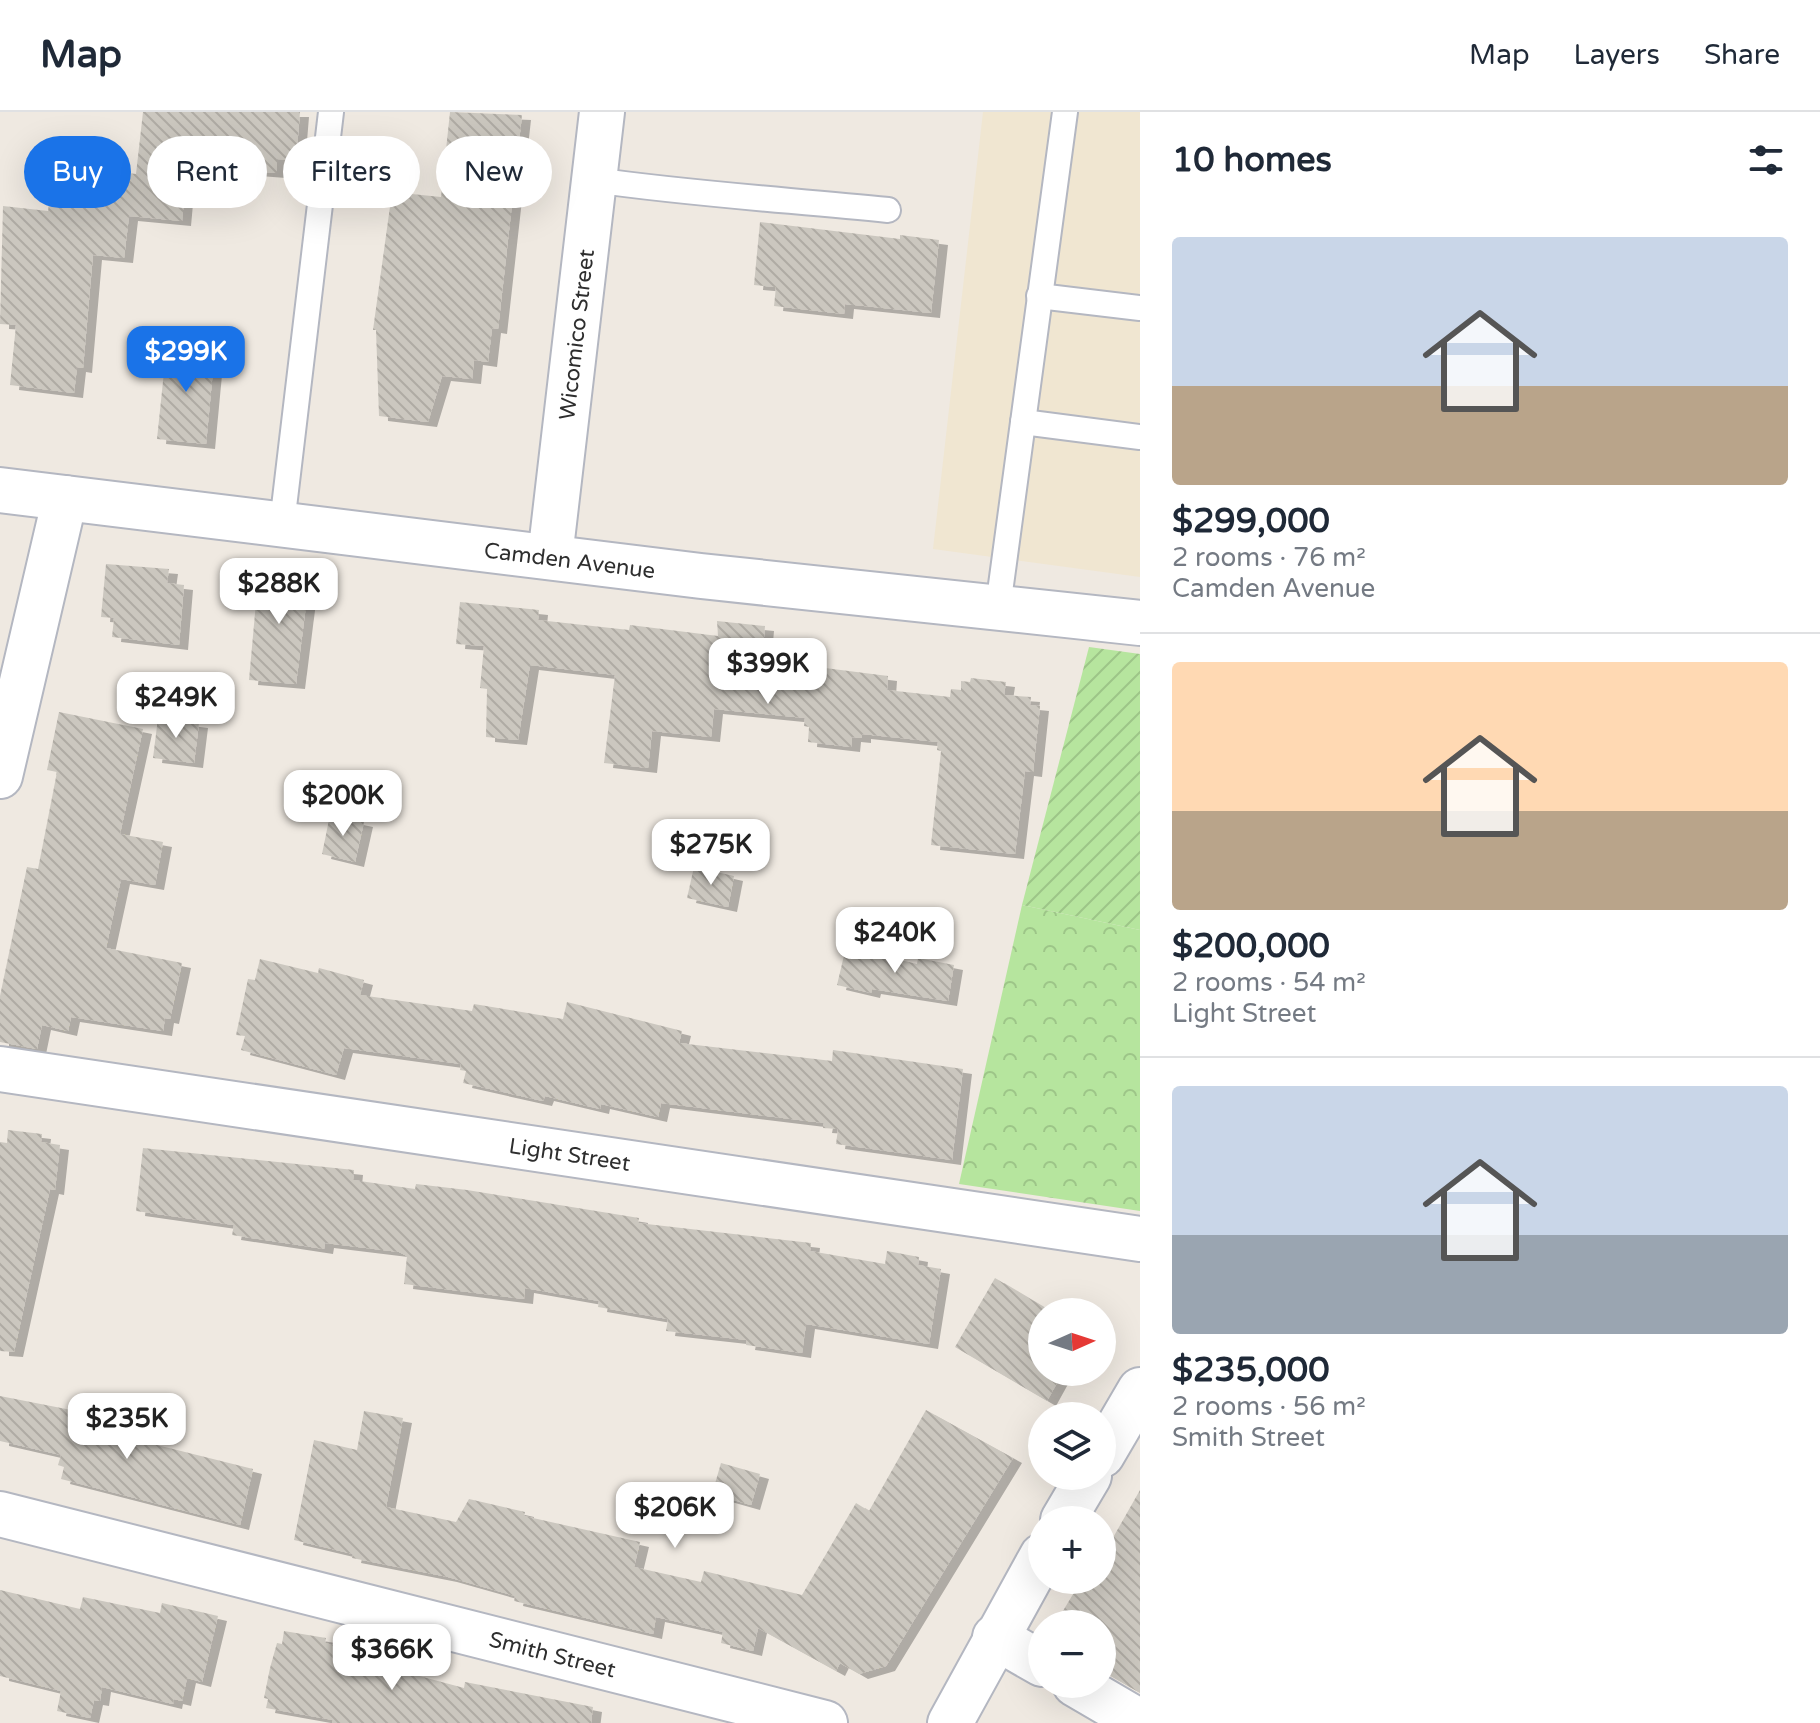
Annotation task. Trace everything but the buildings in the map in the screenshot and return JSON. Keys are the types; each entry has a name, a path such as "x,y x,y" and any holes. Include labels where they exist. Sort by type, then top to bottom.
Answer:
{"street":[{"name":"Wicomico Street","path":"550,557 602,112"},
{"name":"Camden Avenue","path":"0,490 550,557 1140,623"},
{"path":"0,776 65,498"},
{"name":"Light Street","path":"0,1069 1140,1239"},
{"path":"1116,1431 1140,1390"},
{"name":"Smith Street","path":"0,1514 825,1723"},
{"path":"950,1723 1028,1580"},
{"path":"995,1637 1028,1656"},
{"path":"1099,1698 1140,1722"}],"lane":[{"path":"282,524 331,112"},
{"path":"998,607 1065,112"},
{"path":"594,180 689,194 738,194 888,210"},
{"path":"1039,296 1140,308"},
{"path":"1023,422 1140,437"}],"shaded area":[{"path":"983,112 1140,112 1140,577 933,549"}],"green space":[{"path":"1089,647 1140,654 1140,930 1022,905"},
{"path":"1022,905 1140,930 1140,1211 959,1184"}]}
